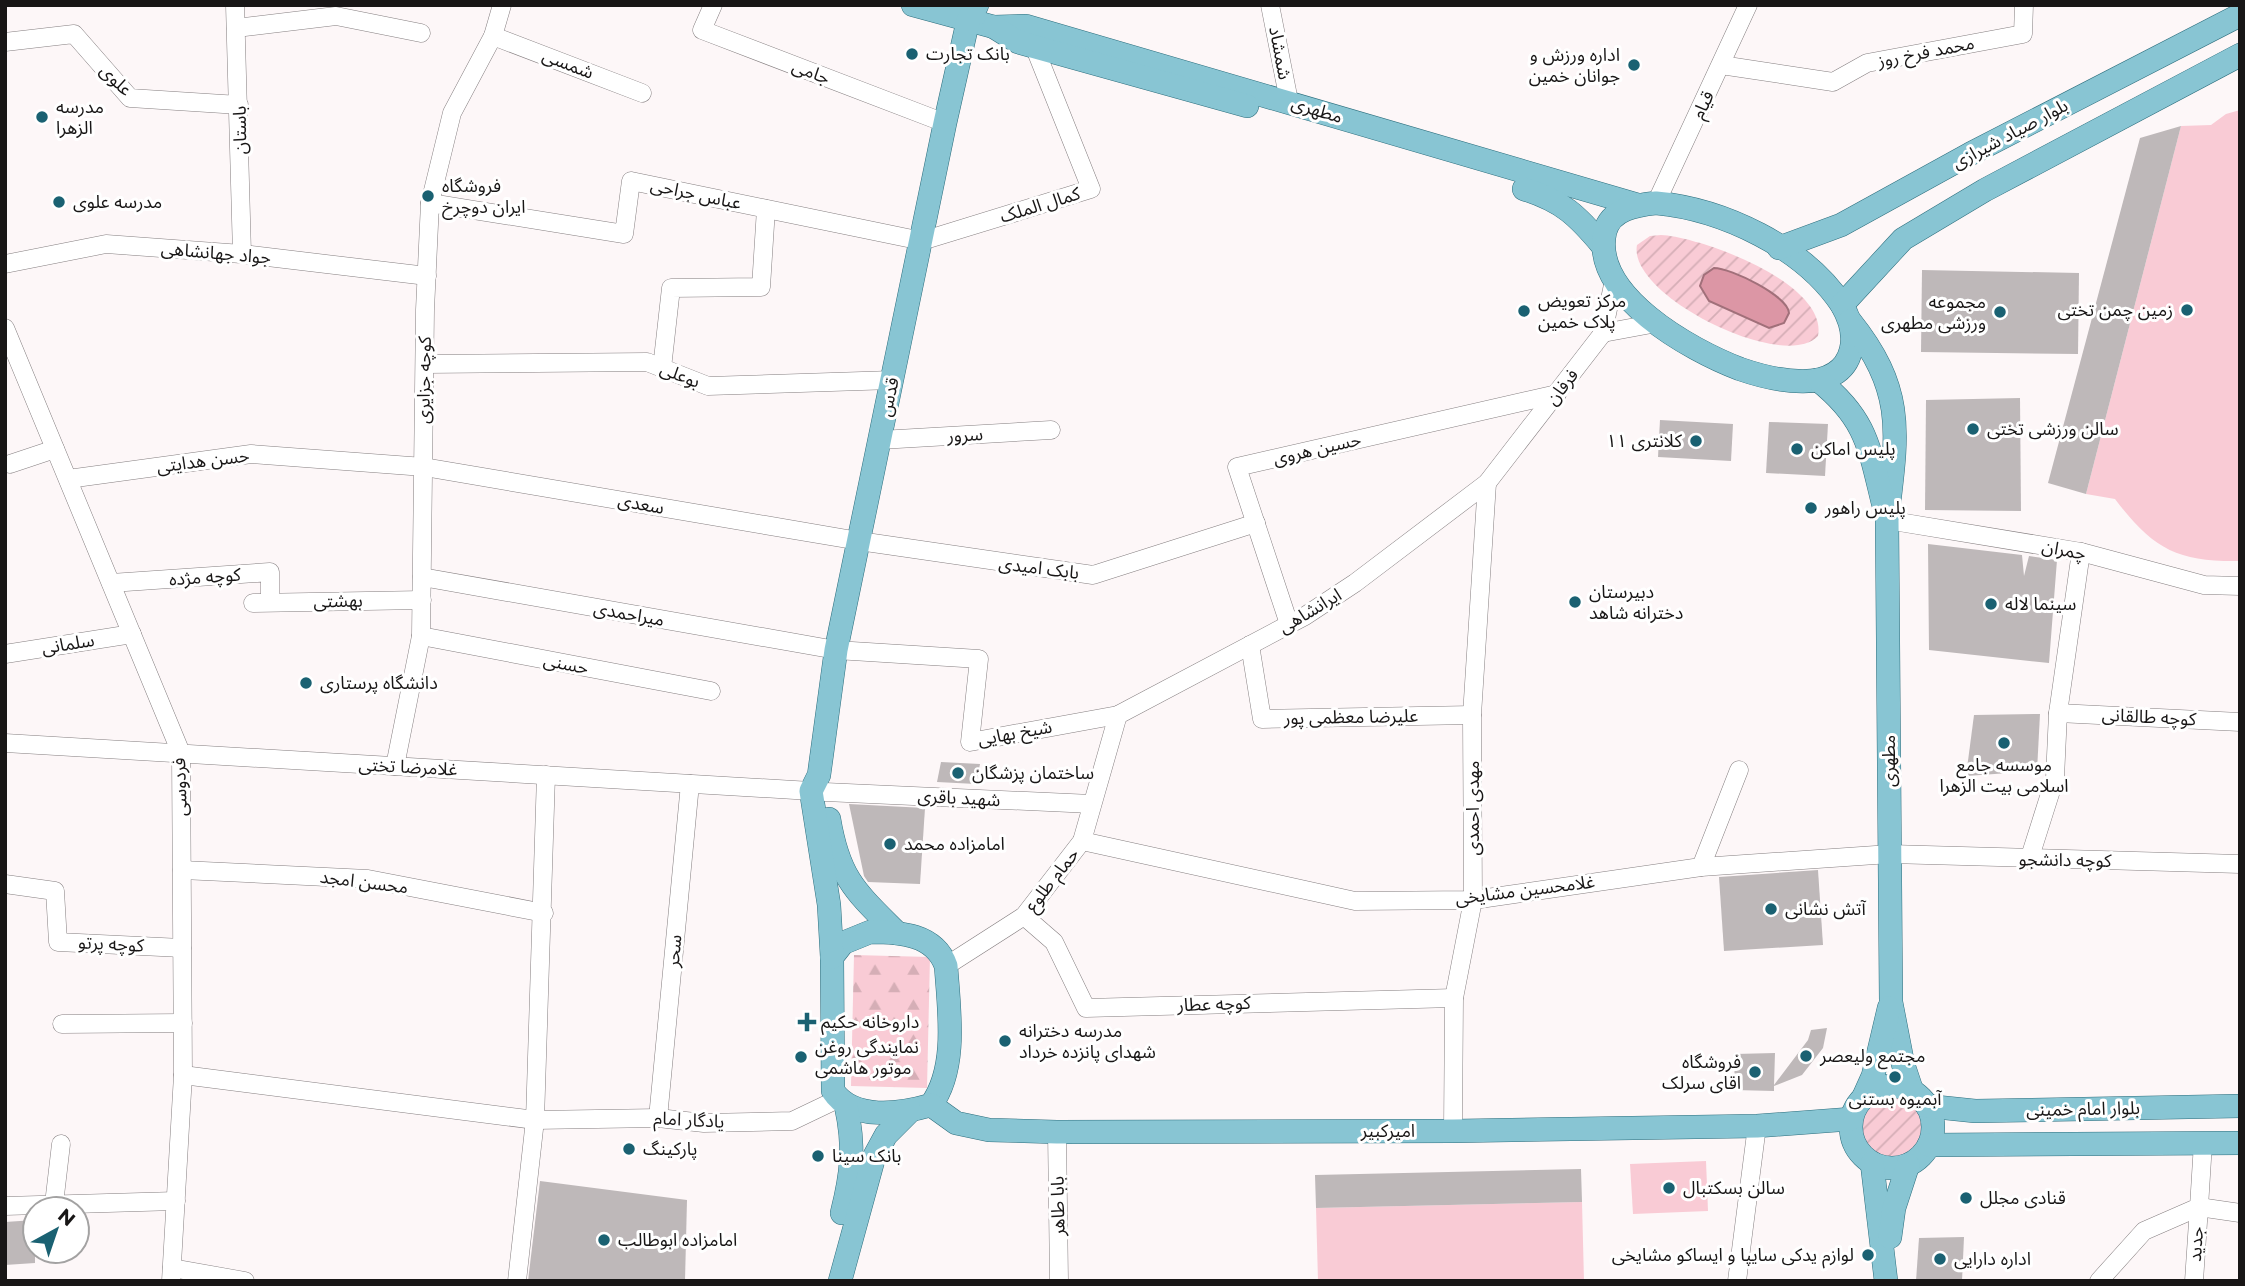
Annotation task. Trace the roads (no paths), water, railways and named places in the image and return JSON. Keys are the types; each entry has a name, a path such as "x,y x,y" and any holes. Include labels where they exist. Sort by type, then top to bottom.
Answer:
{"main road":[{"name":"مطهری","path":"914,5 971,11 1018,42 1647,204 1716,216 1779,248 1815,275 1880,362 1891,389 1895,447 1887,520 1891,1002 1903,1064 1920,1099"},
{"name":"قدس","path":"832,957 819,786 836,650 945,123 971,11"},
{"name":"بلوار صیاد شیرازی","path":"1779,248 1840,225 1970,154 2240,15"},
{"name":"مطهری","path":"994,27 1026,26 1290,110 1552,198 1583,222 1602,245"},
{"path":"1647,204 1620,211 1606,226 1602,245 1606,264 1627,297 1657,323 1697,349 1740,368 1780,380 1818,380 1835,373 1849,359 1854,339 1846,313 1903,239 1985,190 2240,55"},
{"path":"1970,154 1985,190"},
{"name":"مطهری","path":"1818,380 1843,400 1860,424 1870,449 1887,520"},
{"name":"قدس","path":"819,786 833,844 849,884 897,933"},
{"path":"826,1281 851,1175 853,1138 842,1102 831,1082 832,957 843,943 855,936 870,932 912,935 933,945 942,953 946,966 948,1060 944,1083 921,1108 886,1135 874,1157 840,1281"},
{"name":"مطهری","path":"1864,1096 1873,1076 1891,1002"},
{"path":"1886,1271 1894,1208 1908,1165 1929,1145 1933,1132 1920,1099 1887,1086 1864,1096 1851,1119 1854,1144 1872,1163 1896,1168 1908,1165"},
{"name":"بلوار امام خمینی","path":"1920,1099 1975,1111 2240,1106"},
{"path":"842,1102 864,1111 921,1108"},
{"name":"امیرکبیر","path":"921,1108 956,1123 989,1130 1057,1132 1453,1131 1757,1126 1851,1119"},
{"name":"بلوار امام خمینی","path":"1929,1145 2240,1143"},
{"path":"1872,1163 1886,1271"}],"street":[{"name":"باستان","path":"235,5 243,254"},
{"name":"کوچه جزایری","path":"395,766 421,636 430,203 452,113 493,36 502,5"},
{"name":"جامی","path":"713,5 702,30 945,123"},
{"name":"شمشاد","path":"1270,5 1290,110"},
{"name":"قیام","path":"1647,204 1721,65 1748,5"},
{"name":"محمد فرخ روز","path":"1721,65 1833,82 1867,63 2023,34 2024,5"},
{"path":"236,28 336,16 421,33"},
{"name":"علوی","path":"5,42 74,34 130,98 239,105"},
{"name":"شمسی","path":"493,36 642,93"},
{"name":"کمال الملک","path":"922,241 1091,189 1034,46"},
{"name":"عباس جراحی","path":"430,203 624,234 631,181 922,241"},
{"path":"662,368 671,288 761,287 766,209"},
{"name":"جواد جهانشاهی","path":"5,264 106,244 243,254 427,276"},
{"name":"فرفان","path":"1487,483 1603,333 1614,280"},
{"path":"1603,333 1657,323"},
{"name":"فردوسی","path":"5,328 181,753 183,1075 172,1275"},
{"name":"بوعلی","path":"425,364 647,362 708,386 892,380"},
{"name":"حسین هروی","path":"1289,624 1237,467 1557,394"},
{"name":"سرور","path":"880,440 1051,430"},
{"path":"10,464 55,449"},
{"name":"حسن هدایتی","path":"68,479 251,454 424,467"},
{"name":"سعدی","path":"424,467 859,541"},
{"name":"ایرانشاهی","path":"1118,715 1289,624 1355,583 1487,483"},
{"name":"مهدی احمدی","path":"1453,1131 1454,998 1473,900 1472,715 1487,483"},
{"name":"چمران","path":"1887,520 2081,552 2204,585 2240,586"},
{"name":"بابک امیدی","path":"859,541 1094,575 1256,523"},
{"path":"2029,860 2055,778 2058,713 2081,552"},
{"name":"کوچه مژده","path":"111,583 270,572 262,602"},
{"name":"میراحمدی","path":"422,577 836,650"},
{"name":"بهشتی","path":"262,602 422,600"},
{"name":"سلمانی","path":"5,654 132,634"},
{"name":"حسنی","path":"421,636 712,691"},
{"name":"علیرضا معظمی پور","path":"1250,645 1262,719 1472,715"},
{"name":"شیخ بهایی","path":"836,650 979,659 970,742 1118,715"},
{"name":"کوچه طالقانی","path":"2058,713 2240,722"},
{"name":"حمام طلوع","path":"946,966 1024,916 1082,841 1118,715"},
{"name":"غلامرضا تختی","path":"5,743 690,784 819,786"},
{"path":"1701,867 1739,770"},
{"path":"517,1281 535,1121 544,913 546,775"},
{"name":"سحر","path":"658,1118 690,784"},
{"name":"شهید باقری","path":"819,786 1092,804"},
{"name":"غلامحسین مشایخی","path":"1082,841 1354,901 1473,900 1701,867 1890,854"},
{"name":"کوچه دانشجو","path":"1890,854 2240,864"},
{"name":"محسن امجد","path":"182,870 368,879 544,913"},
{"name":"کوچه پرتو","path":"5,884 55,891 58,942 182,948"},
{"name":"کوچه عطار","path":"1024,916 1054,942 1086,1008 1454,998"},
{"path":"62,1024 183,1023"},
{"name":"یادگار امام","path":"183,1075 535,1121 658,1118 704,1123 792,1121 842,1102"},
{"path":"1737,1281 1757,1126"},
{"name":"بابا طاهر","path":"1057,1132 1059,1281"},
{"name":"جدید","path":"2194,1281 2203,1143"},
{"path":"55,1195 61,1144"},
{"path":"91,1203 176,1201"},
{"path":"2099,1281 2144,1231 2199,1207 2240,1213"},
{"path":"172,1275 245,1281"}],"place":[{"name":"بانک تجارت","path":"912,54"},
{"name":"اداره ورزش و جوانان خمین","path":"1634,65"},
{"name":"مدرسه الزهرا","path":"42,117"},
{"name":"فروشگاه ایران دوچرخ","path":"428,196"},
{"name":"مدرسه علوی","path":"59,202"},
{"name":"زمین چمن تختی","path":"2187,310"},
{"name":"مرکز تعویض پلاک خمین","path":"1524,311"},
{"name":"مجموعه ورزشی مطهری","path":"2000,312"},
{"name":"سالن ورزشی تختی","path":"1973,429"},
{"name":"کلانتری ۱۱","path":"1696,441"},
{"name":"پلیس اماکن","path":"1797,449"},
{"name":"پلیس راهور","path":"1811,508"},
{"name":"دبیرستان دخترانه شاهد","path":"1575,602"},
{"name":"سینما لاله","path":"1991,604"},
{"name":"دانشگاه پرستاری","path":"306,683"},
{"name":"موسسه جامع اسلامی بیت الزهرا","path":"2004,743"},
{"name":"ساختمان پزشگان","path":"958,773"},
{"name":"امامزاده محمد","path":"890,844"},
{"name":"آتش نشانی","path":"1771,909"},
{"name":"داروخانه حکیم","path":"807,1022"},
{"name":"مدرسه دخترانه شهدای پانزده خرداد","path":"1005,1041"},
{"name":"مجتمع ولیعصر","path":"1806,1056"},
{"name":"نمایندگی روغن موتور هاشمی","path":"801,1057"},
{"name":"فروشگاه اقای سرلک","path":"1755,1072"},
{"name":"آبمیوه بستنی","path":"1895,1077"},
{"name":"پارکینگ","path":"629,1149"},
{"name":"بانک سینا","path":"818,1156"},
{"name":"سالن بسکتبال","path":"1669,1188"},
{"name":"قنادی مجلل","path":"1966,1198"},
{"name":"امامزاده ابوطالب","path":"604,1240"},
{"name":"لوازم یدکی سایپا و ایساکو مشایخی","path":"1868,1255"},
{"name":"اداره دارایی","path":"1940,1259"}]}
